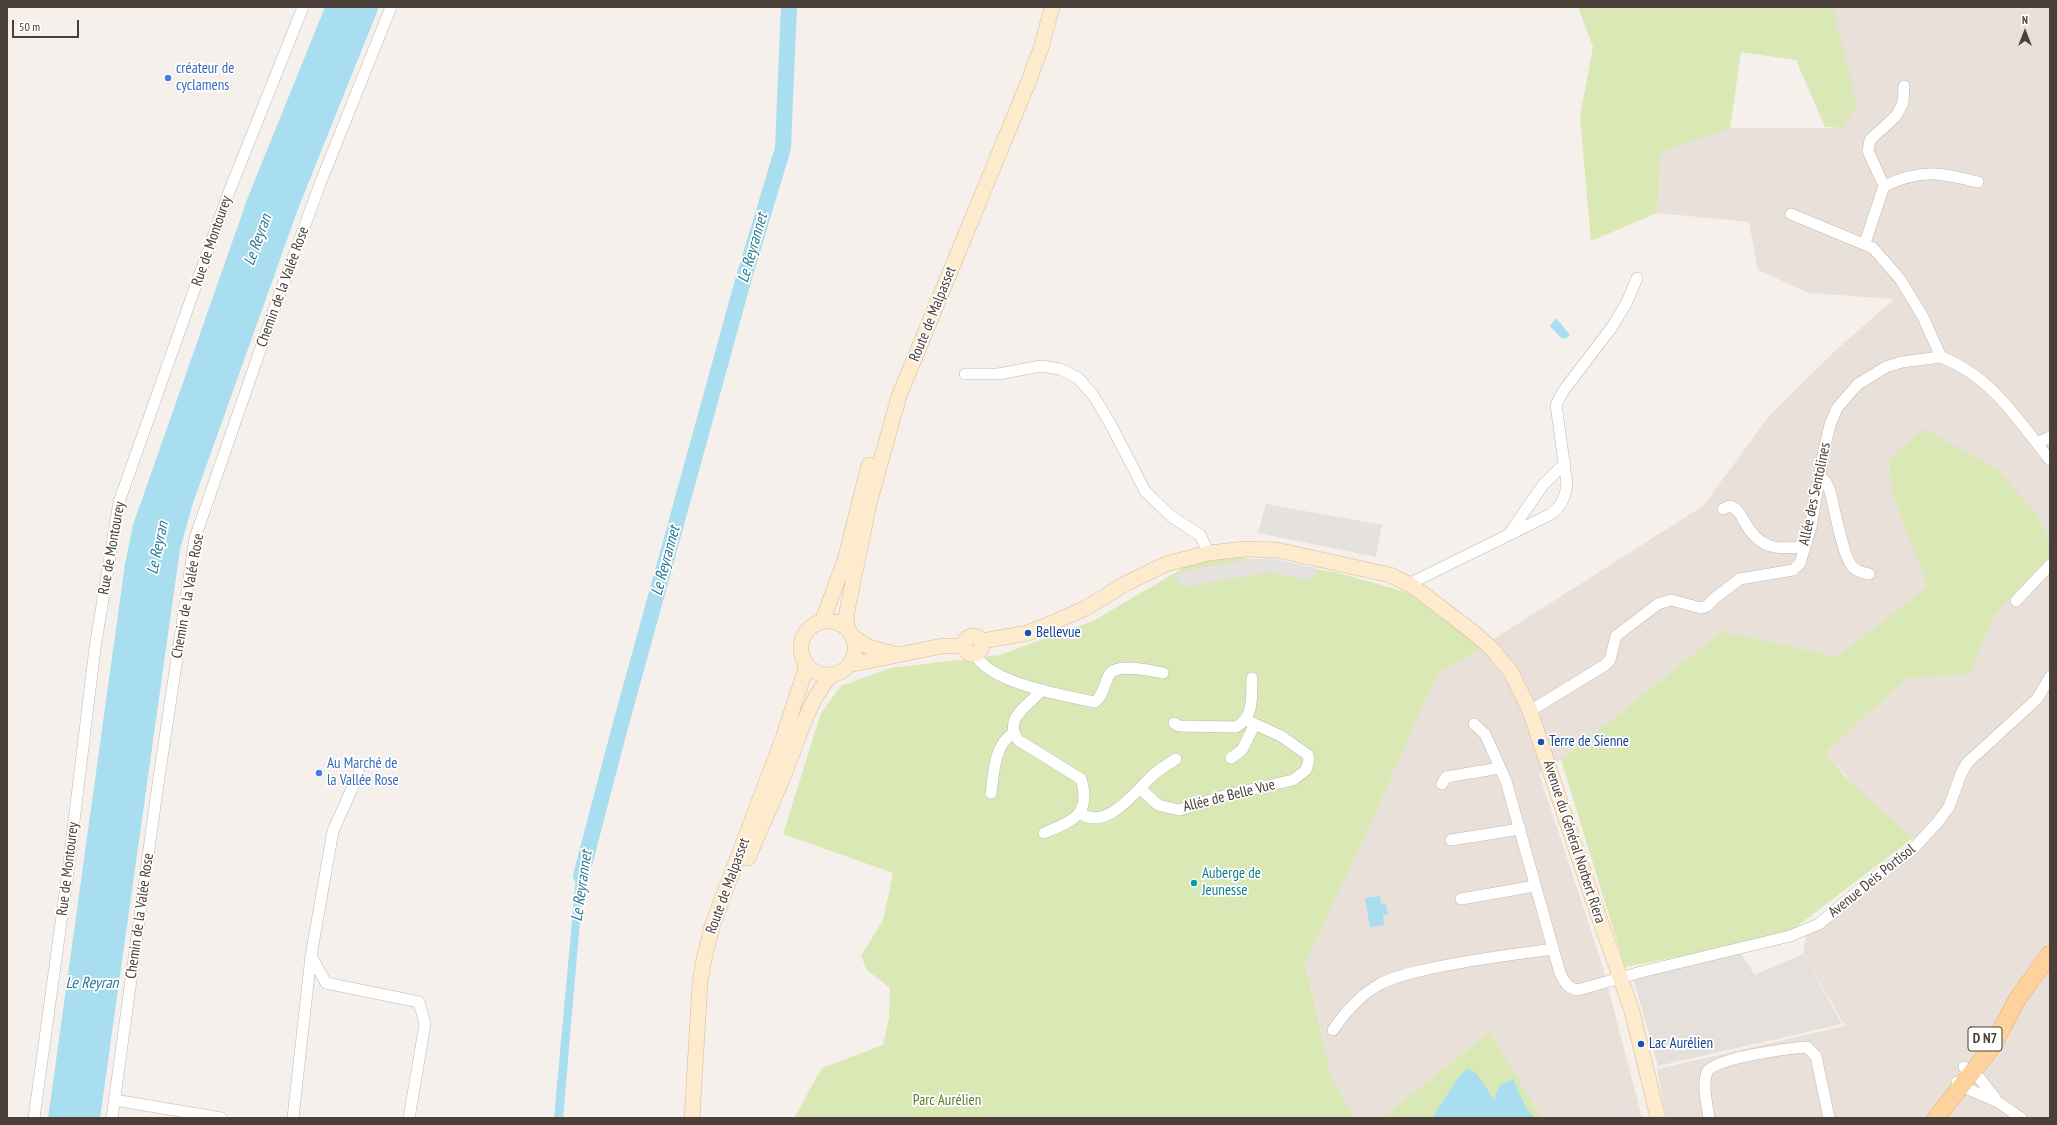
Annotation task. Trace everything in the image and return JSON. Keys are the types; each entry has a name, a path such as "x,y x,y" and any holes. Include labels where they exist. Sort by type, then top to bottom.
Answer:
{"main road":[{"name":"Route de Malpasset","path":"822,622 845,560 858,502 890,395 1034,42 1044,7"},
{"name":"Route de Malpasset","path":"850,633 846,616 867,511 884,445 899,396 1028,83 1042,45 1052,7"},
{"name":"Avenue du Général Norbert Riera","path":"979,648 1028,633 1086,608 1125,584 1166,564 1209,553 1245,549 1277,550 1390,575 1411,585 1473,632 1492,649 1511,672 1530,711 1619,978 1632,1011 1658,1118"},
{"path":"901,655 884,653 869,647 836,623 822,622 807,632 802,640 801,649 805,663 820,674 831,675 841,672 850,665 901,655 942,646 964,646 970,655 979,648"},
{"path":"850,633 855,646 854,656 850,665"},
{"name":"Route de Malpasset","path":"692,1118 700,983 704,958 718,910 783,738 805,671 805,663"},
{"name":"Route de Malpasset","path":"701,1118 708,990 721,928 735,890 788,766 810,704 831,675"},
{"name":"D N7","path":"1927,1118 1963,1076 1999,1020 2018,998 2050,954"},
{"path":"1936,1118 1963,1076"}],"street":[{"name":"Rue de Montourey","path":"34,1118 67,879 95,648 119,502 229,192 303,7"},
{"name":"Chemin de la Valée Rose","path":"112,1118 157,791 195,538 275,307 320,184 391,7"},
{"path":"1865,243 1884,186 1868,151 1870,140 1896,116 1903,103 1904,86"},
{"path":"1884,186 1903,177 1935,173 1978,182"},
{"path":"1791,214 1865,243 1873,248 1900,280 1923,317 1938,346 1941,357 1954,362 1982,379 2005,402 2050,459"},
{"path":"1411,585 1413,582 1551,514 1561,506 1566,490 1565,463 1556,405 1564,390 1612,327 1627,302 1637,278"},
{"name":"Allée des Sentolines","path":"1530,711 1605,665 1610,660 1616,636 1658,604 1671,600 1701,608 1707,606 1716,597 1740,579 1793,570 1800,563 1811,528 1830,425 1836,408 1858,384 1886,366 1902,362 1941,357"},
{"path":"965,374 1004,373 1041,366 1060,369 1078,378 1093,395 1111,425 1145,491 1172,517 1200,535 1209,553"},
{"path":"2037,443 2050,437"},
{"path":"1508,535 1542,485 1565,463"},
{"path":"1820,477 1826,482 1830,491 1846,556 1851,566 1861,572 1869,574"},
{"path":"1723,509 1730,506 1736,508 1752,534 1765,545 1779,549 1805,547"},
{"path":"2016,601 2050,565"},
{"path":"979,648 980,662 991,672 1041,690 1095,702 1100,698 1110,674 1115,670 1129,668 1163,674"},
{"name":"Avenue Deis Portisol","path":"1553,949 1565,984 1570,989 1578,990 1619,978 1790,936 1819,924 1870,881 1911,851 1949,807 1961,774 1967,763 2037,699 2050,677"},
{"path":"1231,758 1242,750 1251,722 1252,678"},
{"path":"1041,690 1014,719 1012,727 1013,733 1018,740 1081,779 1083,796 1080,813 1072,821 1044,833"},
{"path":"1174,723 1179,726 1236,727 1251,722"},
{"name":"Allée de Belle Vue","path":"1140,788 1158,804 1179,810 1227,796 1294,780 1306,770 1309,760 1308,755 1281,736 1251,722"},
{"path":"1333,1030 1345,1012 1358,999 1381,983 1444,965 1553,949 1506,781 1485,734 1474,724"},
{"path":"991,793 1001,746 1006,738 1013,733"},
{"path":"1080,813 1085,817 1103,816 1126,803 1154,775 1176,759"},
{"path":"1442,784 1446,777 1500,768"},
{"path":"293,1118 311,956 333,831 359,772"},
{"path":"1451,840 1520,829"},
{"path":"1461,899 1535,886"},
{"path":"311,956 326,983 419,1002 425,1024 409,1118"},
{"path":"1709,1118 1705,1081 1708,1070 1719,1063 1787,1048 1808,1047 1816,1056 1829,1118"},
{"path":"1963,1076 1976,1075 1998,1102"},
{"path":"1963,1076 2021,1118"},
{"path":"115,1100 221,1118"}],"shaded area":[{"path":"1835,7 2050,7 2050,541 2037,514 1892,494 1929,586 1837,657 1722,631 1561,760 1539,773 1602,964 1642,1118 1542,1118 1490,1032 1381,1118 1354,1118 1331,1075 1305,964 1373,819 1437,675 1703,506 1770,415 1835,351 1894,299 1809,293 1758,270 1749,222 1657,213 1661,152 1730,128 1842,128 1833,12"},
{"path":"1266,504 1382,525 1376,557 1258,533"},
{"path":"2050,555 2050,1118 1666,1118 1657,1069 1845,1026 1803,954 1806,936 1821,927 1917,849 1913,838 1857,790 1846,775 1824,755 1906,679 1970,674 1994,616"},
{"path":"1271,558 1316,568 1313,581 1267,572 1184,587 1173,575 1203,567 1245,560"},
{"path":"1740,953 1755,975 1803,954 1842,1024 1658,1066 1633,978"},
{"path":"1630,1095 1636,1118 1627,1118 1621,1097"}],"green space":[{"path":"1578,7 1835,7 1834,12 1857,104 1842,128 1825,127 1796,60 1741,52 1730,128 1661,152 1657,213 1591,241 1580,117 1593,47"},
{"path":"1924,429 1997,469 2037,514 2050,541 2050,555 1994,616 1970,674 1906,679 1825,754 1879,808 1913,838 1791,931 1698,953 1625,967 1561,760 1722,631 1837,657 1928,586 1892,494 1889,459"},
{"name":"Parc Aurélien","path":"1209,553 1335,572 1406,592 1482,647 1437,675 1373,819 1305,964 1331,1075 1354,1118 794,1118 822,1068 883,1045 889,1018 890,988 867,970 861,956 883,920 893,873 783,834 821,713 841,686 891,668 1000,655 1093,621"},
{"path":"1490,1032 1542,1118 1381,1118"}],"water":[{"name":"Le Reyran","path":"325,7 379,7 298,209 193,503 180,549 100,1118 48,1118 125,564 133,525 248,197"},
{"path":"1556,318 1570,335 1565,339 1560,337 1550,326"},
{"name":"Le Reyrannet","path":"583,855 589,856 585,863 563,1118 554,1118 577,866"},
{"path":"1380,896 1381,905 1386,904 1388,915 1383,915 1384,925 1370,927 1365,898"},
{"path":"1467,1069 1471,1070 1479,1077 1494,1099 1499,1086 1513,1079 1526,1108 1535,1118 1432,1118 1460,1075"}],"waterway":[{"name":"Le Reyrannet","path":"581,876 620,727 743,281 783,148 789,7"}],"place":[{"name":"créateur de cyclamens","path":"168,78"},
{"name":"Bellevue","path":"1028,633"},
{"name":"Terre de Sienne","path":"1541,742"},
{"name":"Au Marché de la Vallée Rose","path":"319,773"},
{"name":"Auberge de Jeunesse","path":"1194,883"},
{"name":"Lac Aurélien","path":"1641,1044"}]}
